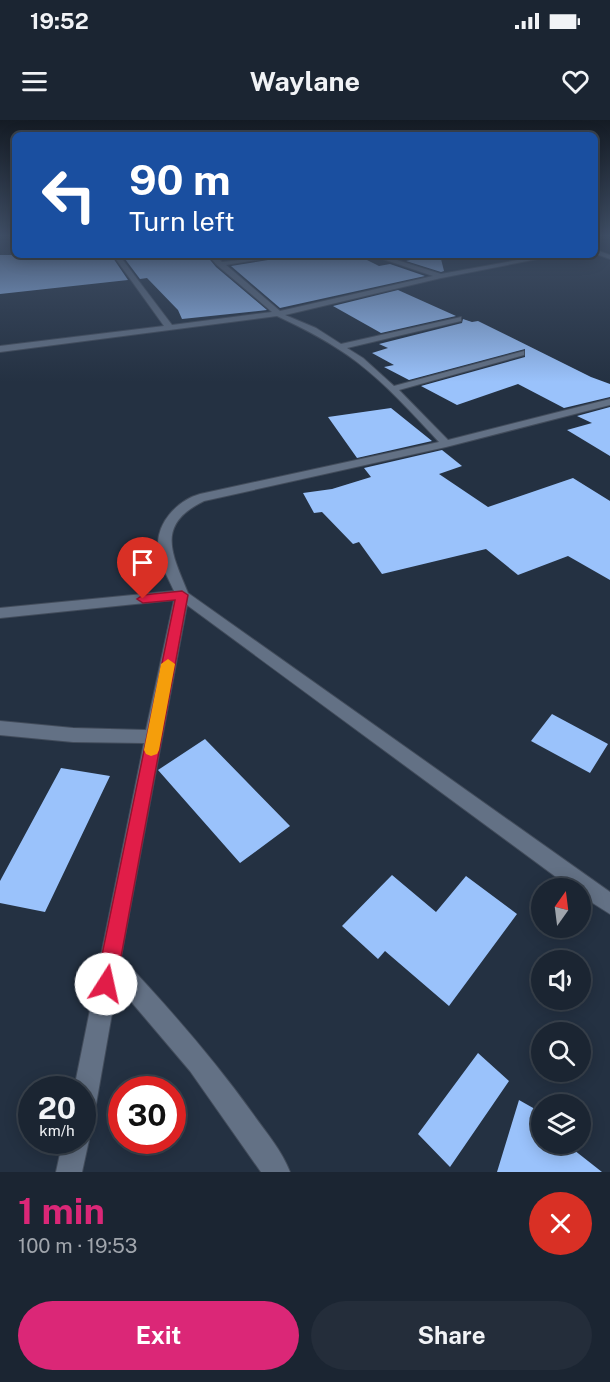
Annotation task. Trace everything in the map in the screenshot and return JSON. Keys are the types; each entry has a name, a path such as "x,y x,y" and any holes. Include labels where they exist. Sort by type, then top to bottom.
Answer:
{"street":[{"path":"138,284 170,328"},
{"path":"243,284 278,314 313,330 341,347 393,389 446,444"},
{"path":"0,349 278,314 406,284"},
{"path":"341,347 458,319"},
{"path":"393,389 521,353"},
{"path":"88,1076 182,595 164,546 172,517 186,505 200,498 446,444 610,402"},
{"path":"0,613 182,595 610,904"},
{"path":"0,728 73,735 154,736"},
{"path":"110,961 159,1013 255,1137 277,1172"},
{"path":"69,1172 73,1154"}],"building":[{"path":"0,284 91,284 0,294"},
{"path":"153,284 236,284 267,310 182,319 178,310"},
{"path":"252,284 388,284 280,308"},
{"path":"398,290 456,316 381,333 333,306"},
{"path":"463,319 478,321 591,377 610,384 610,397 564,408 518,384 457,405 421,386 525,357 525,349 409,380 384,367 394,365 372,353 388,348 379,344 462,323"},
{"path":"610,407 610,456 567,430 592,423 577,416"},
{"path":"391,408 432,441 357,458 328,417"},
{"path":"442,450 462,466 439,474 488,507 573,478 610,501 610,580 568,556 518,575 486,549 382,574 359,542 353,544 322,512 314,513 303,493 332,489 371,477 364,468"},
{"path":"552,714 608,744 590,773 531,741"},
{"path":"205,739 290,826 240,863 158,770"},
{"path":"61,768 110,776 45,912 0,903 0,881"},
{"path":"392,875 436,912 466,876 517,914 449,1006 385,951 378,959 342,926"},
{"path":"478,1053 509,1081 450,1167 418,1134"},
{"path":"519,1100 531,1107 531,1154 579,1154 602,1172 497,1172"}],"slow traffic":[{"path":"151,750 168,664"}],"route":[{"path":"106,984 182,595 143,599"}]}
